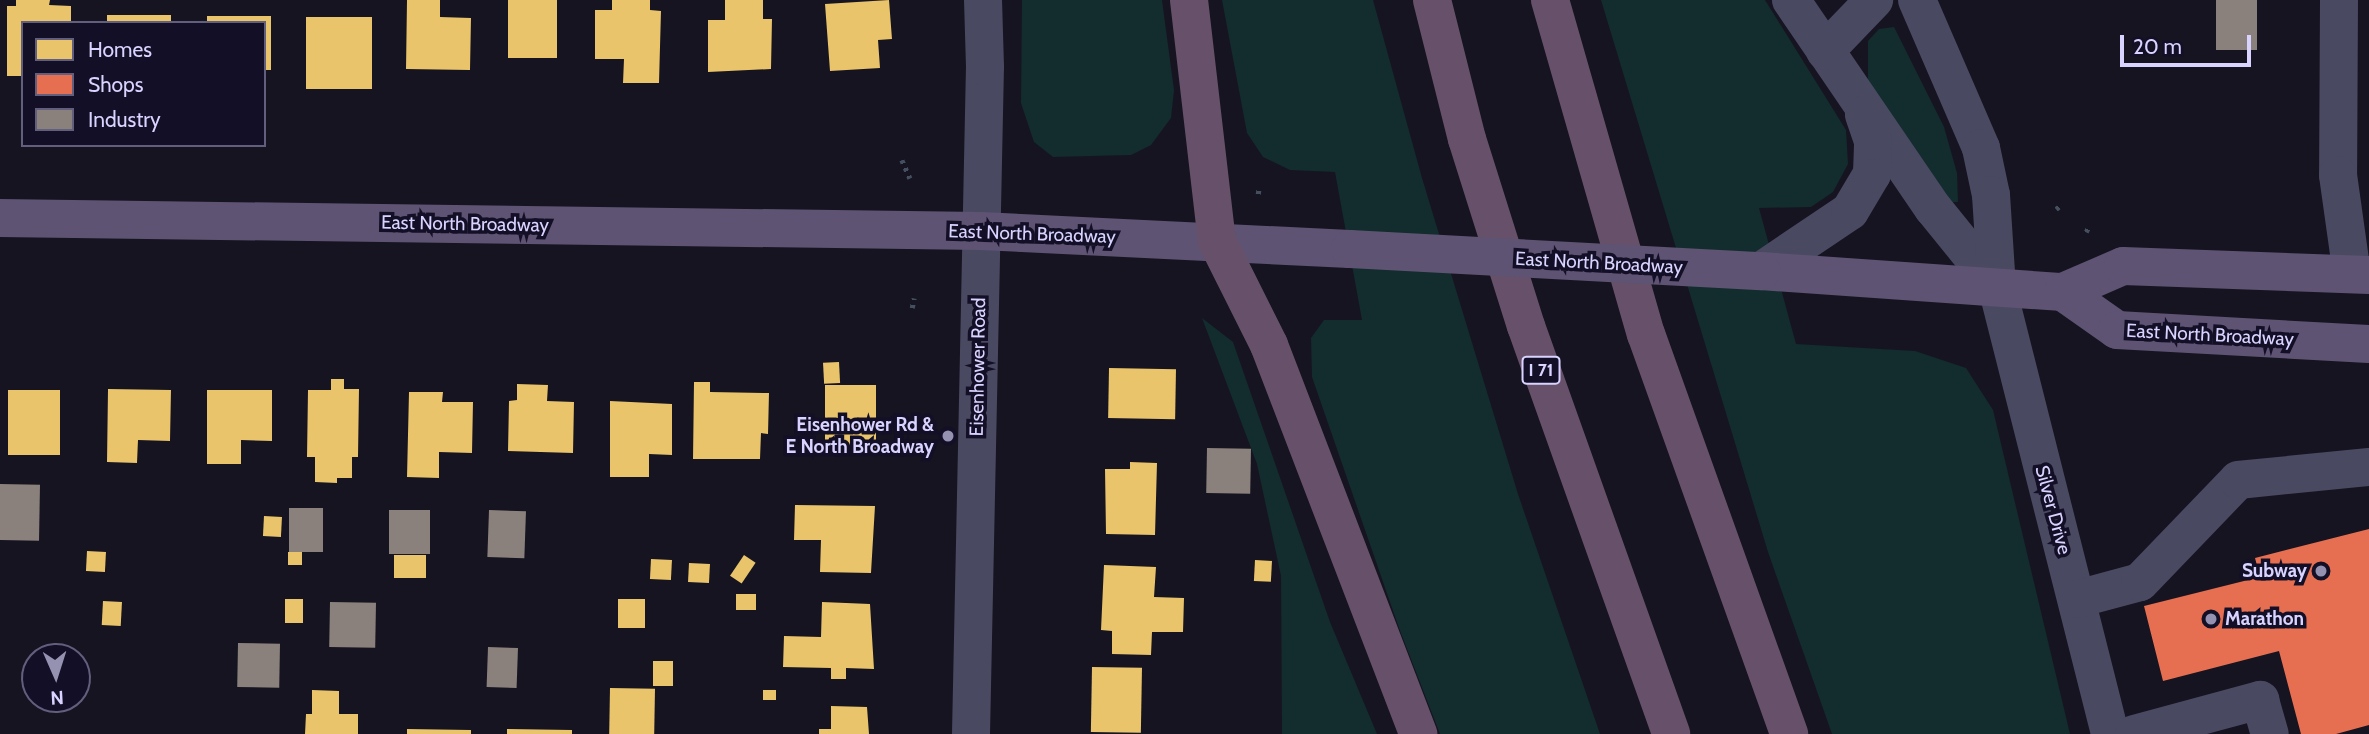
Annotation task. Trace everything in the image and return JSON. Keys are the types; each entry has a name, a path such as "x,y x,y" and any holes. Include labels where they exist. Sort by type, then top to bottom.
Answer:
{"highway":[{"path":"1188,0 1217,242 1269,345 1418,734"},
{"name":"I 71","path":"1432,0 1467,139 1526,326 1671,734"},
{"path":"1550,0 1646,334 1789,734"}],"main road":[{"name":"East North Broadway","path":"0,218 981,231 1761,271 2063,292 2123,265 2360,274"},
{"name":"East North Broadway","path":"2063,292 2117,330 2369,344"}],"street":[{"name":"Eisenhower Road","path":"971,734 983,0"},
{"name":"Silver Drive","path":"1791,0 1933,208 1997,287"},
{"path":"1825,51 1874,0"},
{"name":"Silver Drive","path":"1917,0 1981,148 1990,195 1997,287 2110,734"},
{"path":"2339,0 2338,175 2360,274"},
{"name":"Silver Drive","path":"1761,271 1850,211 1872,174 1873,141 1858,97"},
{"path":"2077,599 2140,582 2238,480 2369,467"},
{"path":"2134,734 2260,700 2270,734"}],"path":[{"path":"902,160 910,178"},
{"path":"2086,232 2089,226"},
{"path":"912,308 914,298"}],"green space":[{"path":"1022,0 1162,0 1174,90 1171,118 1151,145 1131,155 1053,157 1034,142 1021,103"},
{"path":"1222,0 1373,0 1422,178 1518,494 1600,734 1440,734 1399,628 1312,377 1311,338 1324,320 1362,320 1335,172 1290,170 1263,157 1247,133"},
{"path":"1601,0 1765,0 1846,130 1848,164 1833,192 1811,207 1759,208 1796,344 1915,351 1966,368 1993,410 2070,734 1832,734 1768,552"},
{"path":"1894,27 1944,127 1957,173 1958,202 1940,203 1868,83 1868,41 1879,29"},
{"path":"1202,318 1233,342 1330,622 1377,734 1282,734 1281,576 1257,464"}],"building: Homes":[{"path":"16,0 50,0 49,5 71,6 71,21 21,21 21,76 7,76 7,6 16,6"},
{"path":"407,0 440,0 440,17 471,18 470,70 406,69"},
{"path":"508,0 557,0 557,58 508,58"},
{"path":"612,0 650,0 650,10 661,11 659,83 623,83 624,59 595,59 595,10 612,10"},
{"path":"725,0 763,0 763,19 772,19 771,69 708,72 708,20 725,20"},
{"path":"889,0 892,39 878,40 880,68 830,71 825,4"},
{"path":"107,15 171,15 171,21 107,21"},
{"path":"207,16 271,16 271,70 266,70 266,21 207,21"},
{"path":"306,17 372,17 372,89 306,89"},
{"path":"839,362 840,383 824,384 823,363"},
{"path":"1109,368 1176,369 1175,419 1108,418"},
{"path":"331,379 344,379 344,389 359,389 358,457 352,457 352,478 337,478 337,483 315,482 315,457 307,457 308,390 331,390"},
{"path":"694,382 710,382 710,392 769,393 768,434 761,433 760,459 693,459"},
{"path":"517,384 548,385 547,401 574,402 573,453 508,451 509,401 517,400"},
{"path":"825,385 876,385 876,451 825,451"},
{"path":"108,389 171,390 170,441 138,440 137,463 107,462"},
{"path":"8,390 60,390 60,455 8,455"},
{"path":"207,390 272,390 272,441 241,440 241,464 207,464"},
{"path":"409,392 443,392 442,402 473,402 472,453 439,452 439,478 407,477"},
{"path":"610,401 672,404 672,455 649,454 649,477 610,477"},
{"path":"1130,462 1157,463 1155,535 1106,534 1105,469 1130,469"},
{"path":"795,505 875,506 871,573 820,572 821,540 794,540"},
{"path":"264,516 282,517 281,537 263,536"},
{"path":"87,551 106,552 105,572 86,571"},
{"path":"288,552 302,552 302,565 288,565"},
{"path":"394,555 426,555 426,578 394,578"},
{"path":"744,555 756,563 742,584 730,576"},
{"path":"651,559 672,560 671,580 650,579"},
{"path":"1255,560 1272,561 1271,582 1254,581"},
{"path":"689,563 710,564 709,583 688,582"},
{"path":"1104,565 1156,567 1154,597 1184,598 1183,632 1152,632 1151,655 1112,654 1112,631 1101,630"},
{"path":"736,594 756,594 756,610 736,610"},
{"path":"285,599 303,599 303,623 285,623"},
{"path":"618,599 645,599 645,628 618,628"},
{"path":"103,601 122,602 121,626 102,625"},
{"path":"822,602 870,604 874,669 846,668 846,679 831,679 831,668 783,667 784,636 821,637"},
{"path":"653,661 673,661 673,686 653,686"},
{"path":"1092,667 1142,668 1141,733 1091,732"},
{"path":"610,688 655,689 654,734 609,734"},
{"path":"312,690 339,691 339,714 358,714 358,734 305,734 306,714 312,714"},
{"path":"763,690 776,690 776,700 763,700"},
{"path":"831,706 867,707 869,734 819,734 819,729 831,729"},
{"path":"407,729 471,730 471,734 407,734"},
{"path":"507,729 572,730 572,734 507,734"}],"building: Shops":[{"path":"2369,529 2369,725 2336,734 2301,734 2279,651 2163,681 2144,606 2260,577 2255,558"}],"building: Industry":[{"path":"2216,0 2257,0 2257,50 2216,50"},
{"path":"1207,448 1251,449 1250,494 1206,493"},
{"path":"0,484 40,485 39,541 0,540"},
{"path":"289,508 323,508 323,552 289,552"},
{"path":"389,510 430,510 430,554 389,554"},
{"path":"489,510 526,511 524,558 487,557"},
{"path":"330,602 376,603 375,648 329,647"},
{"path":"238,643 280,644 279,688 237,687"},
{"path":"488,647 518,648 517,688 487,687"}],"place":[{"name":"Eisenhower Rd & E North Broadway","path":"948,436"},
{"name":"Subway","path":"2321,571"},
{"name":"Marathon","path":"2211,619"}]}
